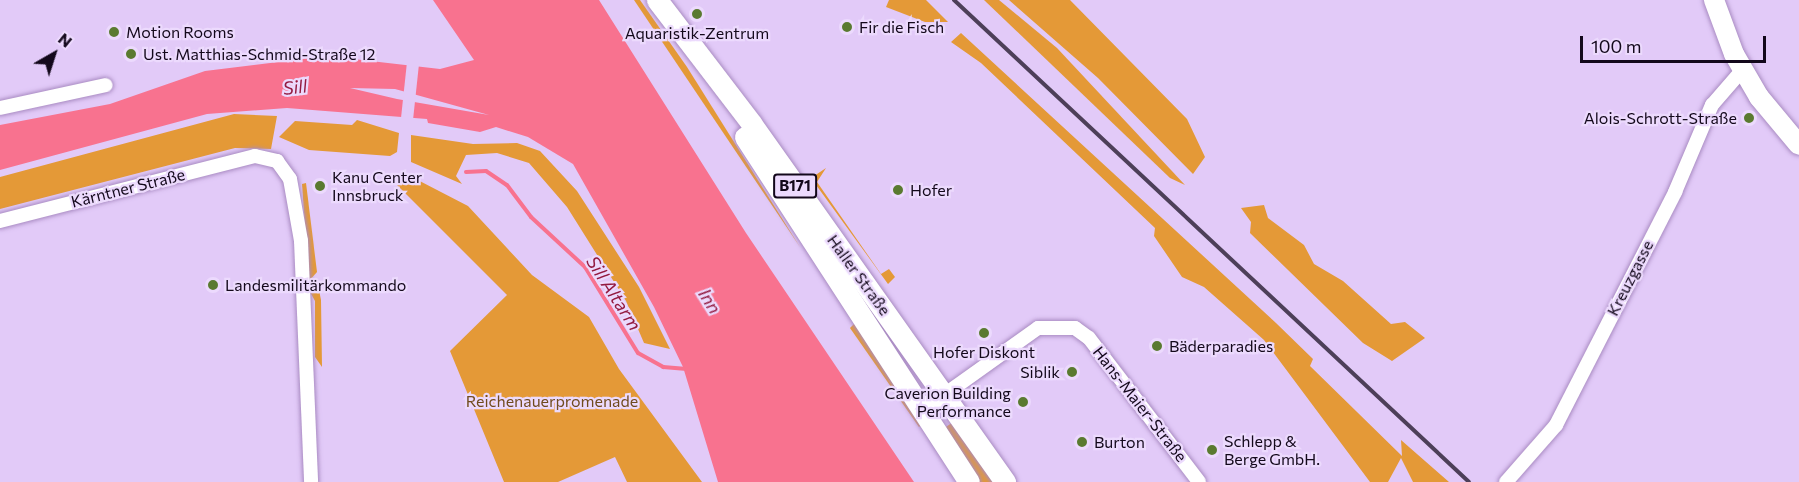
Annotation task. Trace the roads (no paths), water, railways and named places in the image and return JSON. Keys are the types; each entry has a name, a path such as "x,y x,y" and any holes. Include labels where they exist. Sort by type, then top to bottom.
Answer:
{"main road":[{"name":"Haller Straße","path":"657,0 708,72 812,244 969,482"},
{"path":"1714,0 1744,68 1772,118 1798,142"},
{"path":"1726,0 1744,68"},
{"name":"Haller Straße","path":"708,72 751,123 1005,482"}],"street":[{"name":"Kreuzgasse","path":"1514,479 1561,416 1675,192 1712,105 1744,68"},
{"path":"0,108 106,85"},
{"name":"Kärntner Straße","path":"0,221 255,156 284,167 301,241 311,482"},
{"name":"Hans-Maier-Straße","path":"923,410 1038,328 1075,328 1089,338 1199,482"}],"water":[{"path":"433,0 599,0 746,233 914,482 718,482 683,367 654,307 573,164 528,137 496,127 480,132 428,123 427,119 287,108 207,114 0,170 0,125 110,104 205,71 327,56 440,69 474,60","holes":["350,88 395,89 489,115 397,99"]}],"waterway":[{"name":"Sill Altarm","path":"466,172 486,171 507,185 531,217 585,267 638,353 663,367 684,369"}],"railway":[{"path":"954,0 1469,482"}],"place":[{"name":"Aquaristik-Zentrum","path":"697,14"},
{"name":"Fir die Fisch","path":"847,27"},
{"name":"Motion Rooms","path":"114,32"},
{"name":"Ust. Matthias-Schmid-Straße 12","path":"131,54"},
{"name":"Alois-Schrott-Straße","path":"1749,118"},
{"name":"Kanu Center Innsbruck","path":"320,186"},
{"name":"Hofer","path":"898,190"},
{"name":"Landesmilitärkommando","path":"213,285"},
{"name":"Hofer Diskont","path":"984,333"},
{"name":"Bäderparadies","path":"1157,346"},
{"name":"Siblik","path":"1072,372"},
{"name":"Caverion Building Performance","path":"1023,402"},
{"name":"Burton","path":"1082,442"},
{"name":"Schlepp & Berge GmbH.","path":"1212,450"}],"water label":[{"name":"Sill","path":"295,87"},
{"name":"Inn","path":"710,301"}],"park label":[{"name":"Reichenauerpromenade","path":"552,401"}]}
